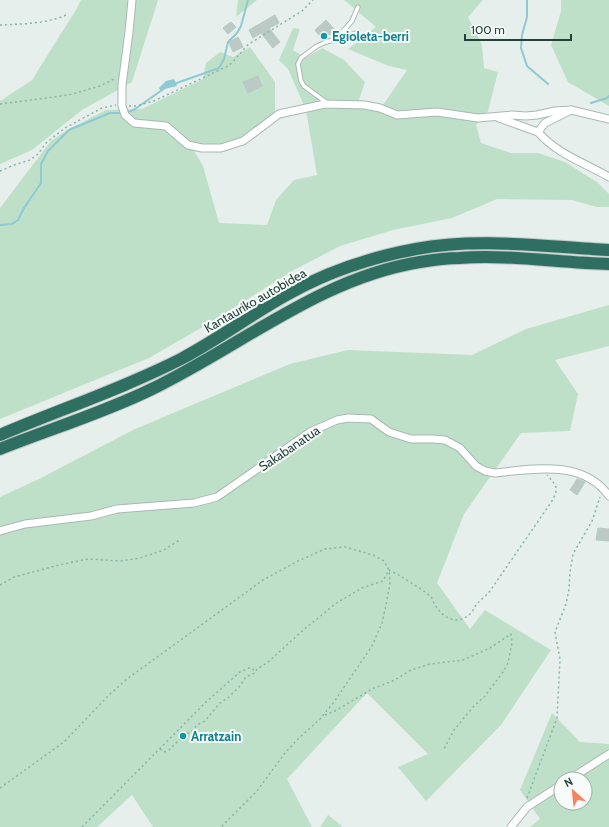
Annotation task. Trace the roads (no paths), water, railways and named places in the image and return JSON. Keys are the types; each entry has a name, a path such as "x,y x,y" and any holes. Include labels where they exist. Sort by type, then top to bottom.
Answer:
{"highway":[{"name":"Kantauriko autobidea","path":"0,435 145,376 183,357 291,292 339,270 376,258 417,248 458,243 609,250"},
{"name":"Kantauriko autobidea","path":"0,449 101,411 151,390 221,352 299,306 346,283 380,271 419,262 459,258 501,258 578,264 609,264"}],"street":[{"path":"132,0 123,75 123,110 134,123 166,126 188,145 202,148 221,148 243,141 279,114 328,104 365,105 380,108 397,115 437,112 478,118 512,115 526,116 571,110 609,119"},
{"path":"538,132 545,123 571,110"},
{"path":"495,116 538,132 555,148 609,177"},
{"name":"Sakabanatua","path":"0,531 25,524 91,516 117,509 194,503 217,497 310,432 337,420 348,418 371,419 390,432 411,439 433,438 445,440 460,448 476,466 485,471 495,473 561,468 578,472 604,488 609,496"},
{"path":"582,771 609,754"},
{"path":"511,827 526,809 553,790"}],"lane":[{"path":"336,39 352,21 358,7"},
{"path":"328,104 304,86 301,81 298,64 301,58 317,46 348,36"}],"water":[{"path":"174,79 177,86 160,90 159,88 166,81"}],"waterway":[{"path":"174,84 219,68 224,59 228,42 237,33 241,26 248,0"},
{"path":"527,0 527,17 522,35 521,48 527,66 548,84"},
{"path":"126,113 135,109 165,88"},
{"path":"591,103 609,96"},
{"path":"0,225 12,224 18,220 24,208 41,183 41,164 48,151 69,130 110,113 122,113"}],"place":[{"name":"Egioleta-berri","path":"324,36"},
{"name":"Arratzain","path":"183,736"}]}
